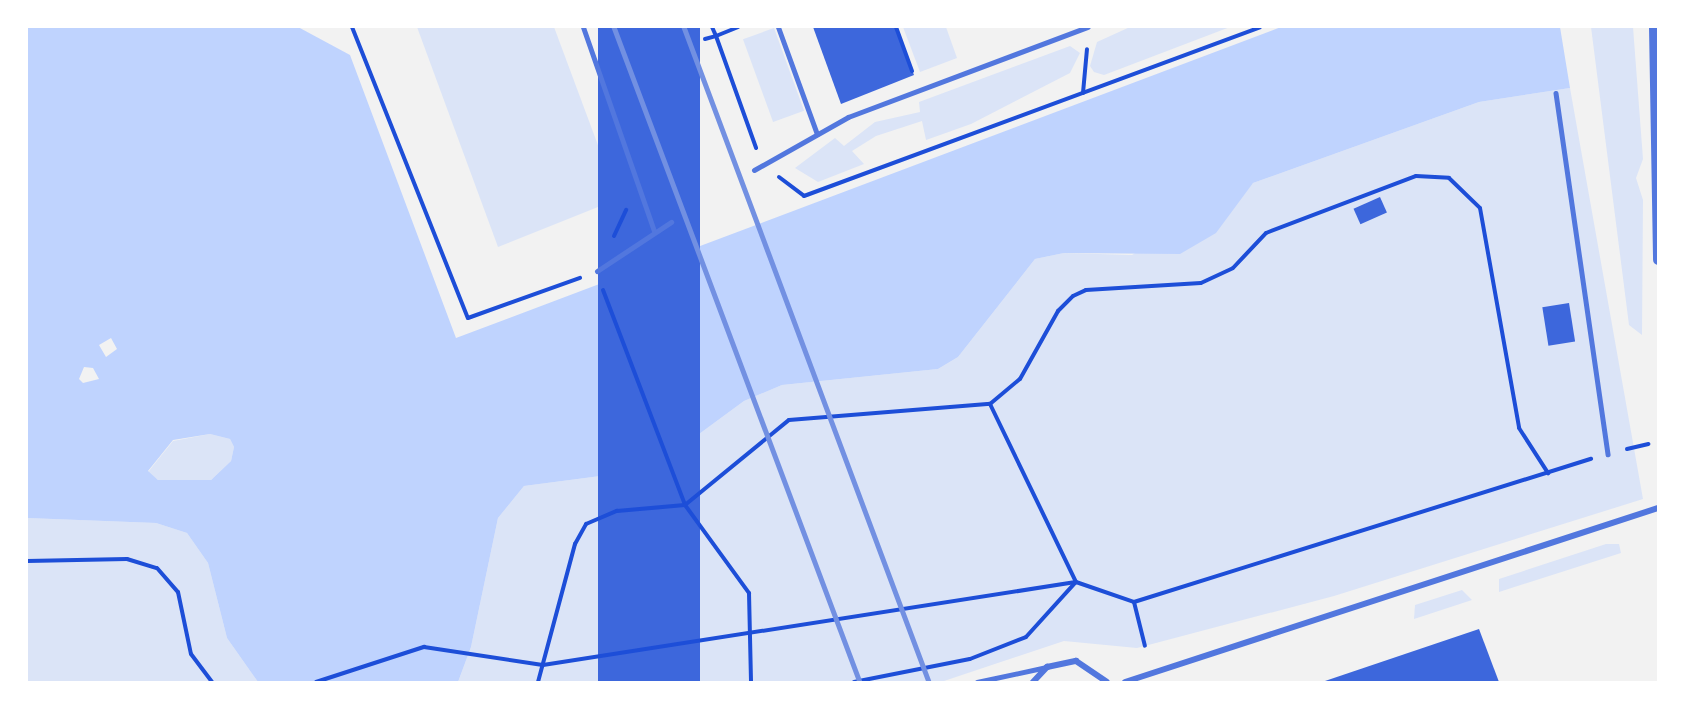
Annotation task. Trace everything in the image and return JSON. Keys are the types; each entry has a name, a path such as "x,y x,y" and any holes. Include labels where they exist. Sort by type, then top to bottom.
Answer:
{"street":[{"path":"583,27 654,231"},
{"path":"778,27 817,134"},
{"path":"754,170 817,134 919,89 1088,27"},
{"path":"1654,27 1658,260"},
{"path":"597,272 654,231 671,222"},
{"path":"1125,682 1658,508"},
{"path":"1034,682 1047,668 1076,661 1090,666 1107,682"}],"lane":[{"path":"1556,93 1608,454"},
{"path":"977,682 1047,668"}],"path":[{"path":"352,27 468,318 597,272 638,182"},
{"path":"712,27 763,164 804,196 1260,27"},
{"path":"705,39 738,27"},
{"path":"896,27 919,89"},
{"path":"1083,93 1088,38"},
{"path":"538,682 575,544 586,524 617,511 685,505 789,420 990,404 1020,379 1058,311 1073,296 1086,290 1201,283 1233,268 1266,233 1416,176 1438,176 1464,188 1480,208 1519,428 1548,472"},
{"path":"600,282 685,505 749,593 752,634 751,682"},
{"path":"990,404 1076,582"},
{"path":"316,682 424,647 543,665 1076,582 1134,602 1548,472 1648,444"},
{"path":"27,561 127,559 157,568 178,592 191,654 212,682"},
{"path":"854,682 970,659 1026,637 1076,582"},
{"path":"1134,602 1145,646"}],"shaded area":[{"path":"417,27 554,27 618,199 498,247"},
{"path":"903,27 946,27 957,58 920,72"},
{"path":"1130,27 1230,27 1104,75 1094,72 1090,66 1097,42"},
{"path":"1591,27 1633,27 1643,159 1636,178 1643,200 1642,335 1629,325"},
{"path":"774,28 804,111 773,122 743,39"},
{"path":"1070,46 1080,53 1070,73 971,124 926,140 922,121 876,136 852,151 864,164 818,182 795,168 835,138 844,146 875,122 920,112 919,102"},
{"path":"1570,88 1643,499 1334,596 1137,648 1064,641 941,682 458,682 471,647 498,518 524,486 631,472 676,451 744,401 782,385 938,369 958,357 1035,259 1064,253 1132,255 1253,183 1479,102"},
{"path":"210,434 230,439 234,447 231,461 211,480 158,480 148,472 173,441"},
{"path":"27,518 156,523 187,533 208,563 227,638 258,682 27,682"},
{"path":"1606,544 1619,544 1621,553 1499,592 1499,579"},
{"path":"1462,590 1472,600 1414,619 1415,605"}],"water":[{"path":"27,27 298,27 350,55 456,338 1281,27 1560,27 1570,88 1479,102 1253,183 1216,233 1180,254 1064,253 1035,259 958,357 938,369 782,385 744,401 676,451 631,472 524,486 498,518 471,647 458,682 258,682 227,638 208,563 187,533 156,523 27,518","holes":["111,338 117,349 106,357 99,345","84,367 93,368 99,379 83,383 79,379","210,434 230,439 234,447 231,461 211,480 158,480 148,471 173,440"]}],"building":[{"path":"598,27 700,27 700,682 598,682"},
{"path":"813,27 895,27 914,75 841,104"},
{"path":"1380,197 1387,213 1360,224 1354,209"},
{"path":"1569,303 1575,342 1548,346 1542,307"},
{"path":"1479,629 1499,682 1322,682"}],"railway":[{"path":"614,27 860,682"},
{"path":"684,27 929,682"}]}
